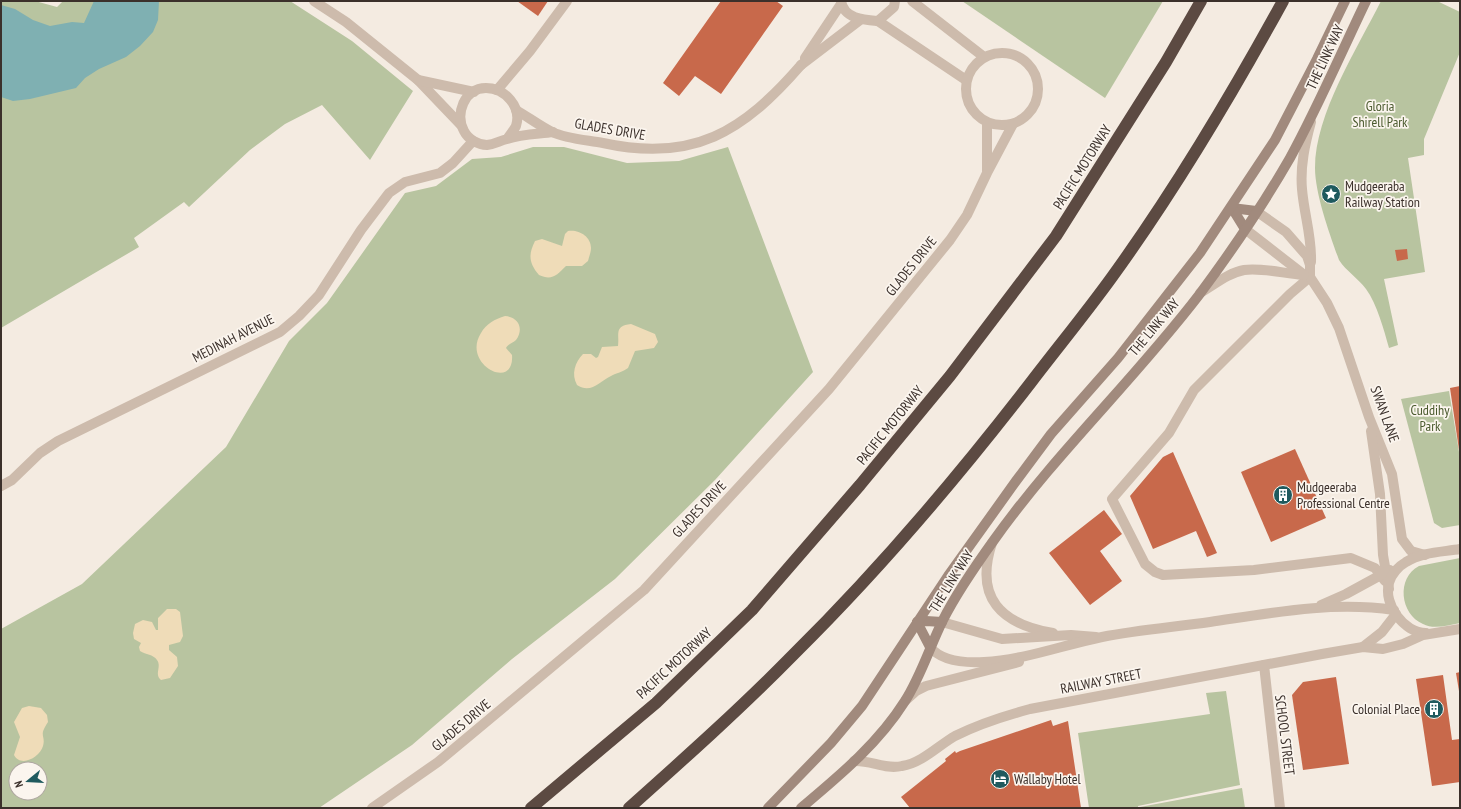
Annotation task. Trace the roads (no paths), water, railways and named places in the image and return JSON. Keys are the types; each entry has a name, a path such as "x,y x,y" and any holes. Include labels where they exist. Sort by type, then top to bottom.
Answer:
{"highway":[{"name":"PACIFIC MOTORWAY","path":"531,808 656,703 752,610 865,479 950,376 1056,236 1166,62 1201,1"},
{"path":"629,808 692,753 795,654 890,553 976,454 1116,272 1165,198 1218,113 1283,1"}],"main road":[{"path":"768,808 843,730 876,686 974,538 1038,452 1118,358 1200,253 1232,208 1275,140 1345,1"},
{"name":"THE LINK WAY","path":"930,647 953,601 993,542 1032,490 1140,366 1200,294 1245,229 1288,160 1314,112 1366,1"},
{"path":"1232,208 1256,211"},
{"path":"1232,208 1245,229"},
{"path":"917,622 942,622"},
{"path":"801,808 854,761 882,732 904,703 917,678 930,647 917,622"}],"street":[{"path":"314,1 346,22 418,80 461,125 466,134 473,141"},
{"path":"461,125 460,116 462,106 466,98 474,92 485,88 498,90 567,1"},
{"path":"878,21 894,7 895,1"},
{"path":"912,1 984,57 973,66 966,80 965,93 969,105 976,116 987,123 1000,126 1013,124"},
{"name":"GLADES DRIVE","path":"498,90 509,97 516,110 553,132 632,149 661,150 687,146 711,138 738,124 764,104 801,65 860,20 849,14 841,2 801,65"},
{"path":"860,20 878,21 966,80"},
{"name":"GLADES DRIVE","path":"372,808 438,762 644,590 834,383 950,240 967,215 1013,124 1026,117 1035,105 1038,90 1035,75 1027,62 1014,54 999,52 984,57"},
{"path":"418,80 474,92"},
{"path":"507,138 516,125 516,110"},
{"path":"1314,112 1305,146 1302,175 1302,191 1311,246 1308,274 1194,390 1169,433 1112,499 1145,564 1155,572 1163,575 1254,570 1351,558 1369,565 1384,574"},
{"name":"GLADES DRIVE","path":"987,123 987,173"},
{"name":"GLADES DRIVE","path":"473,141 484,145 496,144 507,138 553,132"},
{"name":"MEDINAH AVENUE","path":"1,486 12,480 40,453 58,441 280,332 299,316 319,295 361,230 389,194 405,182 440,172 453,163 473,141"},
{"name":"SWAN LANE","path":"1256,211 1281,228 1299,245 1307,256 1308,274"},
{"name":"SWAN LANE","path":"1245,229 1308,274 1327,303 1339,328 1370,417 1392,474 1402,539 1411,551 1425,555"},
{"path":"1200,294 1227,277 1243,270 1308,274"},
{"name":"RAILWAY STREET","path":"1370,417 1380,494 1384,574 1395,612 1410,629 1418,633 1433,633"},
{"path":"993,542 988,565 987,587 993,600 1003,613 1014,621 1031,628 1102,637"},
{"path":"1317,606 1346,594 1406,562 1425,555 1460,549"},
{"path":"1389,590 1389,583 1392,575 1406,562"},
{"path":"904,703 916,691 926,686 1004,667 1102,637 1317,606 1365,606 1395,612"},
{"name":"RAILWAY STREET","path":"1363,647 1382,632 1395,612"},
{"path":"942,622 1002,639 1082,635"},
{"name":"RAILWAY STREET","path":"854,761 869,762 886,767 902,766 918,760 954,737 978,726 1030,709 1363,647 1378,649 1395,646 1410,642 1420,636 1460,629"},
{"path":"930,647 938,654 947,658 978,662 998,661 1057,650"},
{"name":"SCHOOL STREET","path":"1264,665 1280,808"}],"water":[{"path":"94,1 159,1 158,20 153,32 140,46 126,57 99,69 85,78 76,88 30,99 13,101 1,97 1,5 15,9 33,20 50,26 72,22 84,23"}],"place":[{"name":"Mudgeeraba Railway Station","path":"1331,194"},
{"name":"Mudgeeraba Professional Centre","path":"1283,495"},
{"name":"Colonial Place","path":"1434,709"},
{"name":"Wallaby Hotel","path":"1000,779"}],"park label":[{"name":"Gloria Shirell Park","path":"1380,114"},
{"name":"Cuddihy Park","path":"1430,418"}]}
